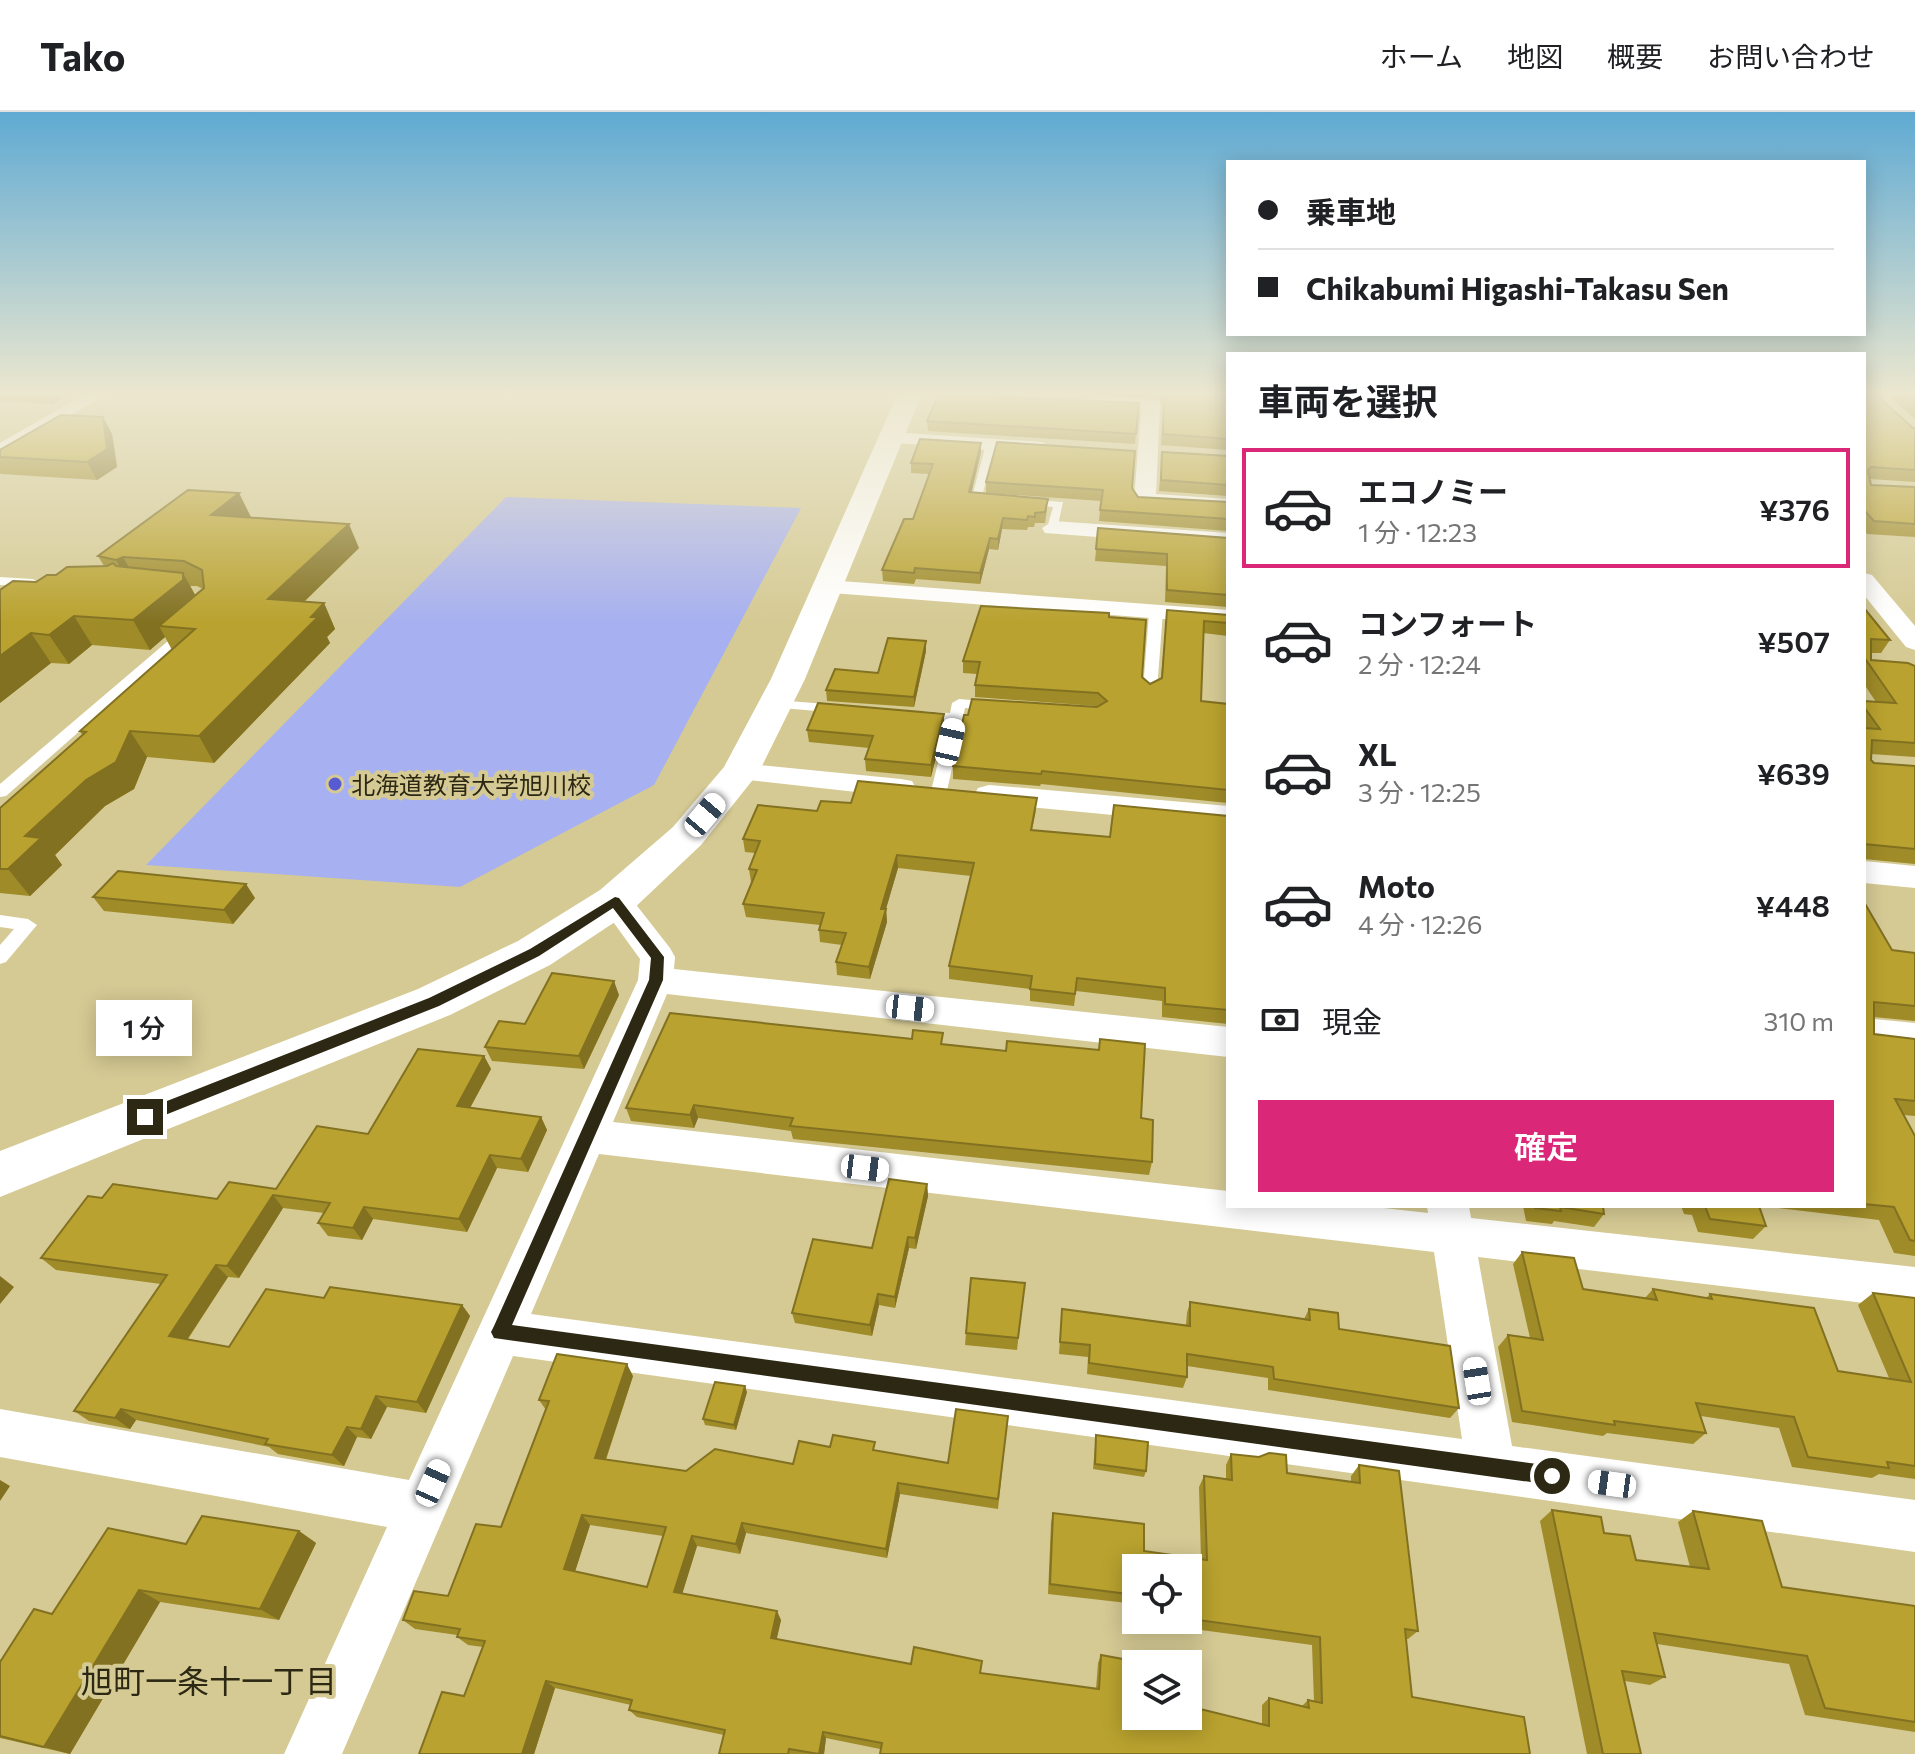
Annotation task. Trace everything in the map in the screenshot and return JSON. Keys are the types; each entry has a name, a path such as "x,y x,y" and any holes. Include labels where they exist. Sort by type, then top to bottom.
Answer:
{"street":[{"path":"0,1174 434,1002 534,953 615,901 687,836 740,772 775,704 877,470"},
{"path":"1148,470 1145,500 1226,505"},
{"path":"1053,528 1226,540"},
{"path":"1866,583 1912,636"},
{"path":"827,587 1226,617"},
{"path":"740,772 1226,816"},
{"path":"1866,872 1915,877"},
{"path":"313,1754 656,980 658,957 615,901"},
{"path":"656,980 1226,1042"},
{"path":"1866,1032 1915,1038"},
{"path":"587,1136 1226,1199"},
{"path":"1318,1208 1450,1221 1915,1288"},
{"path":"1450,1221 1491,1467"},
{"path":"500,1332 1915,1526"},
{"path":"0,1433 422,1508"}],"lane":[{"path":"984,470 975,499 1003,501"},
{"path":"1017,502 1059,504 1053,528"},
{"path":"0,581 47,584"},
{"path":"1150,690 1156,612"},
{"path":"0,792 196,621"},
{"path":"939,791 959,703 1005,707"},
{"path":"775,704 850,710"},
{"path":"911,715 956,718"},
{"path":"0,921 28,925 0,957"}],"shaded area":[{"path":"506,497 801,508 654,785 460,887 146,865"}],"building":[{"path":"931,470 974,470 969,492 1048,499 1045,512 1035,513 1035,517 1028,516 1027,520 1003,518 998,539 990,538 980,573 915,568 914,573 882,570 904,519 913,519"},
{"path":"989,470 1133,470 1132,488 1138,497 1226,502 1226,519 1100,510 1103,490 986,482"},
{"path":"1161,470 1226,470 1226,485 1161,480"},
{"path":"1866,470 1871,485 1915,487 1915,524 1874,521 1866,512"},
{"path":"188,490 239,493 211,515 349,524 268,599 324,603 311,617 318,617 199,736 130,731 116,762 86,780 25,836 41,838 8,869 0,869 0,808 86,732 80,731 195,629 159,626 204,588 202,570 184,561 123,557 116,560 98,556"},
{"path":"1098,528 1226,538 1226,595 1167,590 1167,554 1096,549"},
{"path":"113,563 116,566 183,573 183,580 133,620 74,616 49,635 31,633 0,656 0,590 13,581 36,582 47,575 56,575 67,567 107,566"},
{"path":"981,606 1109,613 1109,617 1146,620 1142,677 1150,684 1162,678 1167,610 1226,615 1226,623 1204,621 1201,701 1226,704 1226,790 1042,771 1041,774 953,766 964,715 968,715 972,699 1097,707 1107,701 1098,693 975,685 980,662 963,661"},
{"path":"1866,610 1890,640 1871,639 1871,660 1915,666 1915,743 1872,740 1871,760 1874,763 1915,766 1915,849 1866,844 1866,728 1880,729 1866,710 1866,701 1896,703 1866,660"},
{"path":"888,638 926,641 914,697 826,690 835,669 878,673"},
{"path":"818,703 944,714 931,765 865,759 873,736 807,730"},
{"path":"858,781 1037,798 1031,830 1110,837 1114,805 1226,816 1226,1010 1165,1004 1165,988 1077,978 1075,994 1030,989 1032,976 949,966 974,863 897,855 881,909 886,909 869,967 836,962 846,933 819,930 824,913 743,904 757,870 749,869 760,841 743,839 758,805 817,811 821,801 851,803"},
{"path":"118,871 246,884 224,910 93,897"},
{"path":"1866,905 1892,950 1915,953 1915,1006 1874,1002 1874,1034 1915,1039 1915,1101 1895,1099 1915,1136 1915,1241 1910,1240 1894,1207 1866,1204"},
{"path":"552,973 614,981 579,1056 485,1047 499,1021 525,1024"},
{"path":"670,1013 912,1039 913,1030 943,1033 941,1044 1006,1051 1007,1041 1099,1050 1100,1039 1145,1044 1141,1118 1153,1120 1152,1162 790,1126 793,1118 694,1105 690,1115 626,1108"},
{"path":"418,1049 484,1056 457,1106 541,1117 521,1159 490,1155 459,1219 364,1207 353,1228 318,1223 330,1203 273,1195 227,1266 216,1265 169,1336 229,1347 266,1289 324,1298 330,1287 462,1305 417,1402 376,1396 361,1429 347,1427 332,1455 265,1444 268,1439 121,1409 115,1418 74,1411 167,1275 41,1258 88,1196 102,1198 113,1184 217,1199 229,1182 276,1189 317,1126 368,1134"},
{"path":"889,1179 927,1184 915,1238 908,1237 895,1297 878,1294 870,1325 792,1313 813,1239 872,1248"},
{"path":"1566,1208 1603,1208 1604,1214"},
{"path":"1706,1208 1760,1208 1766,1226 1710,1219"},
{"path":"1522,1252 1574,1258 1583,1289 1657,1300 1653,1289 1712,1299 1710,1294 1814,1308 1838,1371 1911,1382 1873,1293 1915,1298 1915,1466 1887,1462 1889,1468 1808,1457 1794,1417 1696,1403 1706,1433 1614,1421 1615,1425 1522,1411 1508,1335 1543,1340"},
{"path":"971,1278 1025,1283 1018,1338 966,1333"},
{"path":"1190,1302 1310,1320 1309,1309 1338,1313 1339,1329 1450,1346 1459,1408 1274,1379 1273,1367 1187,1354 1187,1377 1089,1363 1090,1345 1060,1342 1062,1309 1190,1326"},
{"path":"557,1354 627,1364 595,1458 686,1471 715,1449 793,1464 799,1441 830,1447 833,1435 875,1442 873,1450 948,1463 956,1409 1008,1416 998,1499 898,1483 886,1549 742,1523 736,1544 692,1536 674,1592 777,1611 771,1638 911,1664 914,1647 982,1661 980,1673 1099,1689 1101,1655 1122,1659 1122,1730 1202,1730 1202,1709 1269,1726 1269,1698 1309,1708 1308,1700 1322,1703 1320,1637 1202,1621 1202,1559 1207,1560 1204,1476 1232,1480 1231,1454 1259,1457 1269,1453 1286,1455 1287,1473 1360,1483 1359,1465 1399,1471 1418,1631 1405,1629 1412,1697 1524,1717 1530,1754 880,1754 882,1743 823,1732 819,1754 789,1749 788,1754 719,1754 725,1730 629,1710 632,1700 546,1681 522,1754 419,1754 442,1692 464,1696 485,1641 457,1637 460,1629 403,1620 414,1591 448,1596 476,1524 501,1527 549,1401 539,1400","holes":["582,1515 666,1527 647,1587 564,1569"]},
{"path":"715,1382 745,1386 734,1425 703,1419"},
{"path":"1096,1435 1148,1442 1146,1471 1095,1464"},
{"path":"1552,1510 1601,1517 1604,1533 1630,1536 1636,1560 1709,1569 1693,1511 1762,1521 1782,1587 1915,1606 1915,1722 1825,1708 1807,1656 1654,1633 1665,1677 1622,1671 1641,1754 1603,1754"},
{"path":"1053,1513 1144,1524 1144,1551 1165,1554 1122,1554 1122,1593 1050,1584"},
{"path":"202,1516 299,1531 260,1609 139,1590 44,1747 0,1736 0,1662 34,1609 52,1614 108,1528 186,1544"}],"place":[{"name":"北海道教育大学旭川校","path":"335,784"}],"district":[{"name":"旭町一条十一丁目","path":"209,1680"}],"route":[{"path":"145,1117 434,1002 534,953 615,901 658,957 656,980 500,1332 1552,1476"}]}
